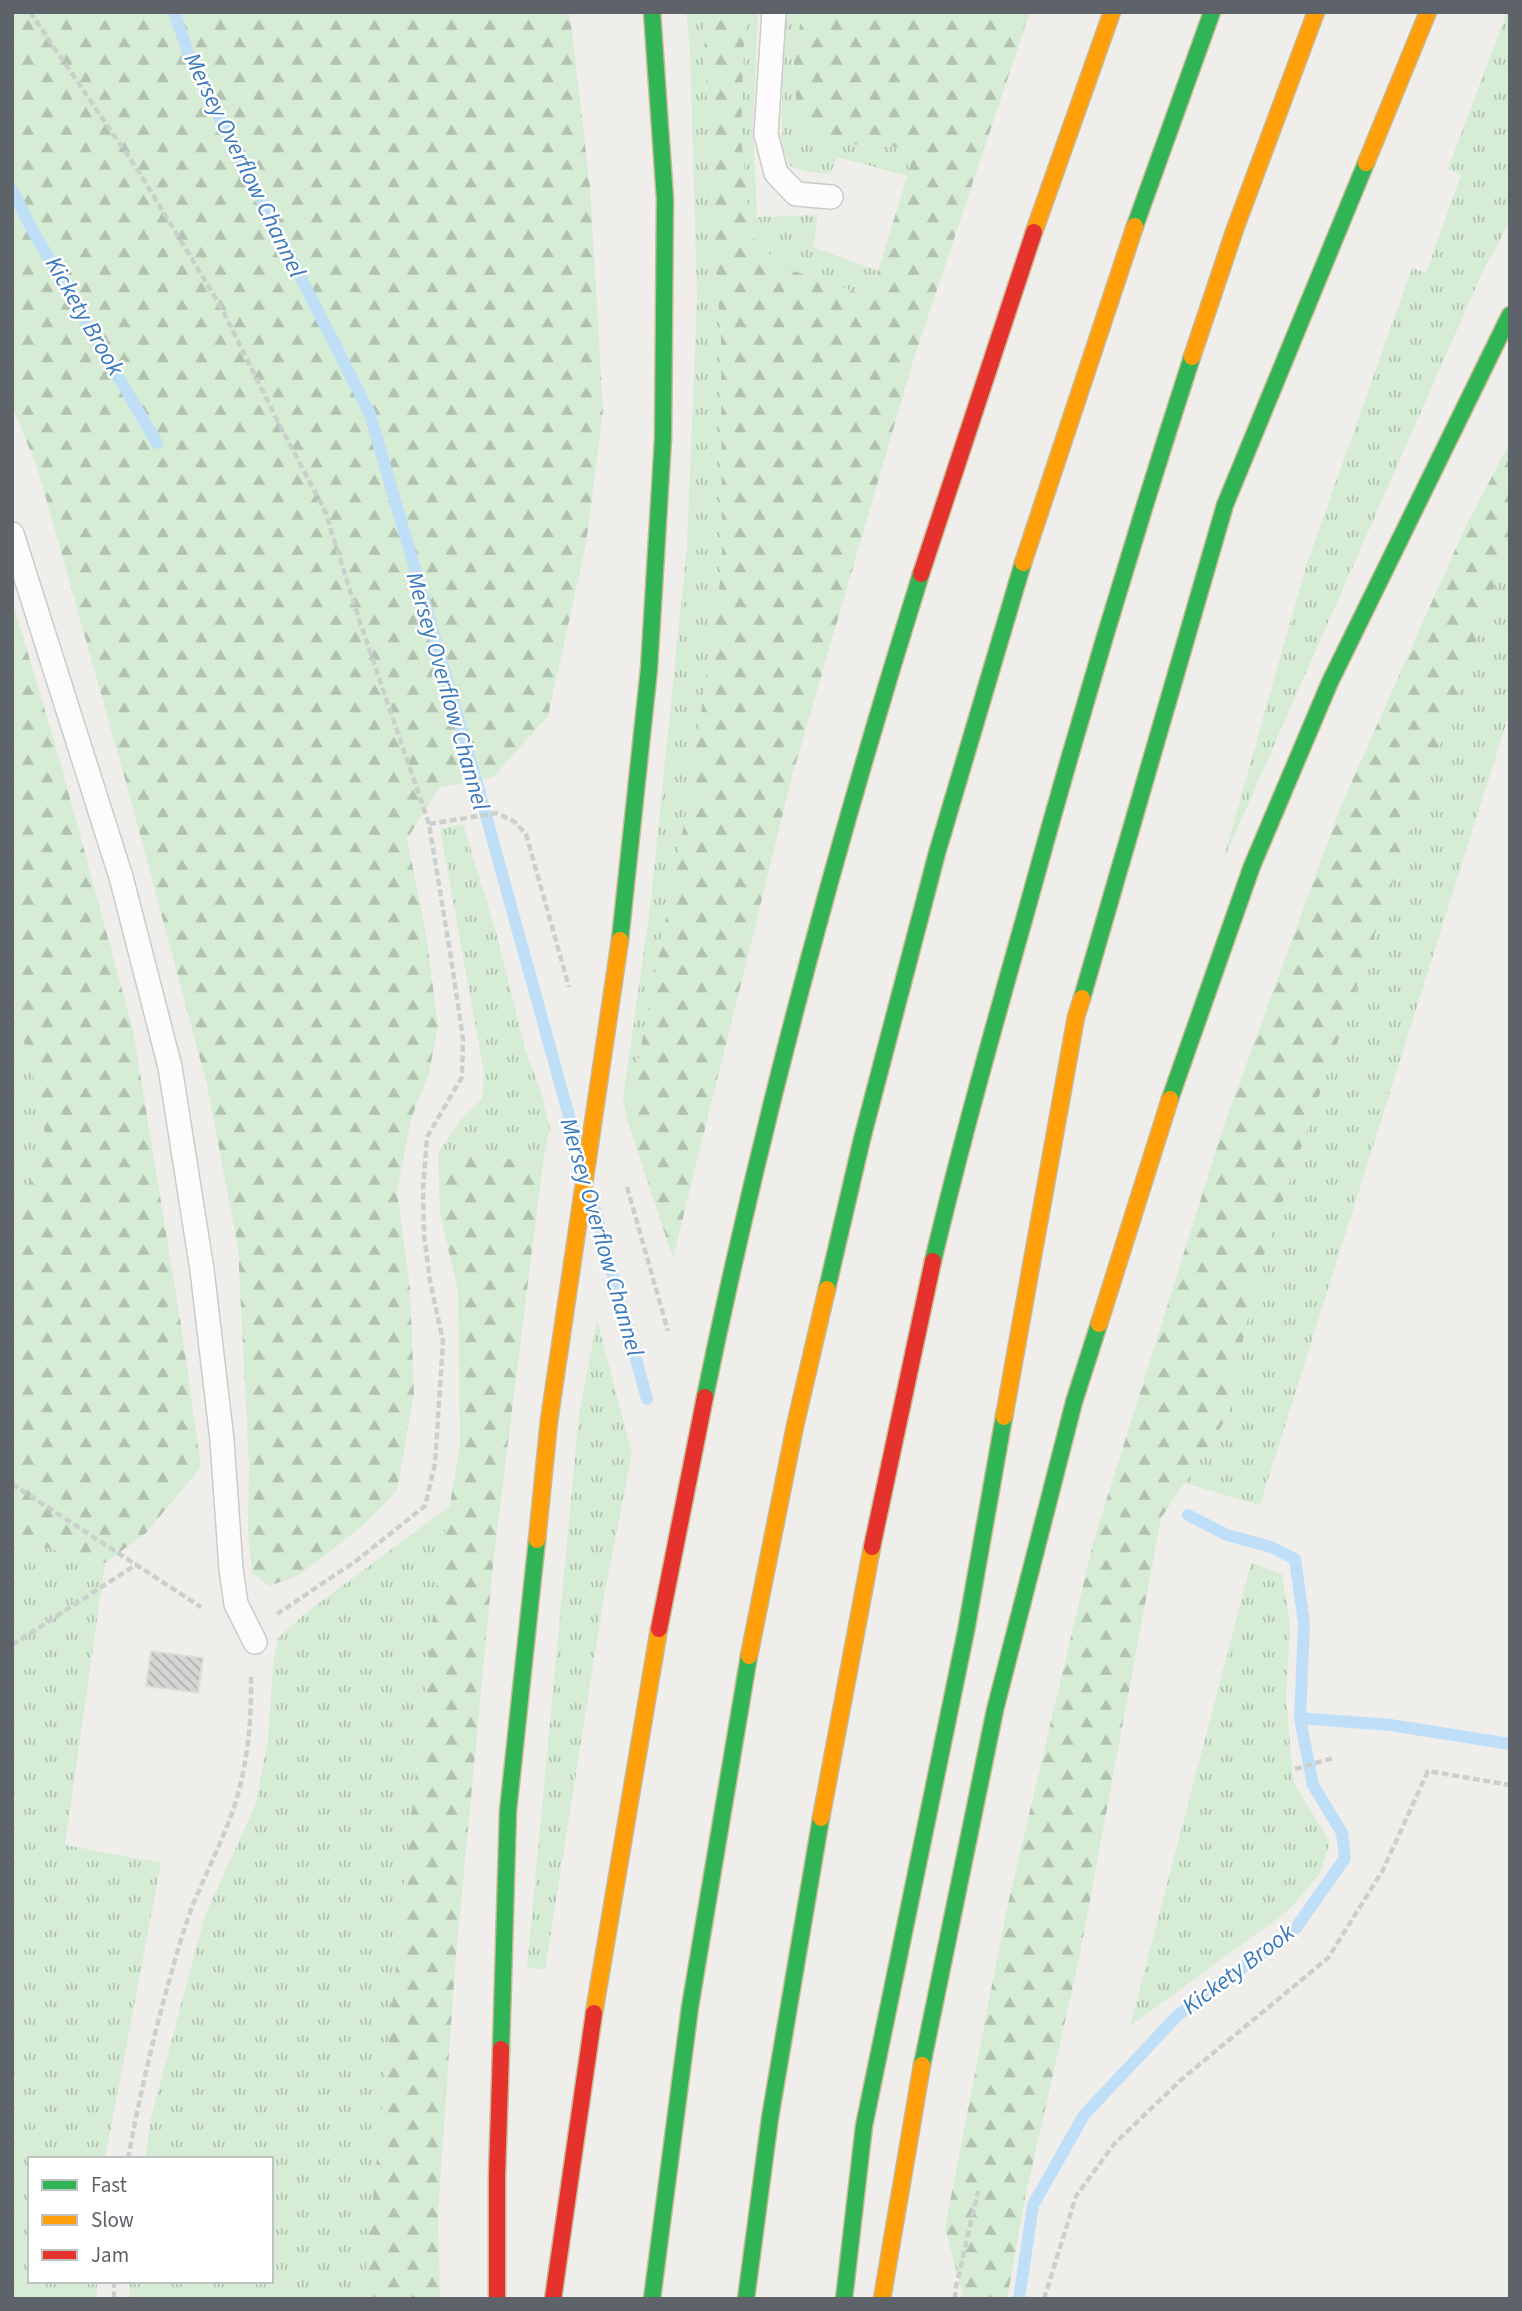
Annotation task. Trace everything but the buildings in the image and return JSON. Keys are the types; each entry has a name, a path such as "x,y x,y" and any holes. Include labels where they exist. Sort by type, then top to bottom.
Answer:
{"highway":[{"path":"497,2299 497,2176 508,1811 549,1421 620,940 649,669 663,439 665,199 652,12"},
{"path":"553,2299 585,2062 655,1647 738,1247 811,953 928,547 1047,188 1112,12"},
{"path":"652,2299 704,1905 764,1581 827,1282 902,983 972,729 1060,444 1162,146 1212,12"},
{"path":"746,2299 754,2231 809,1885 867,1567 924,1300 1005,985 1070,753 1149,488 1264,144 1316,12"},
{"path":"844,2299 864,2126 966,1630 1076,1017 1225,505 1428,12"},
{"path":"648,220 663,439"},
{"path":"883,2299 921,2071 995,1710 1074,1402 1165,1112 1252,866 1330,682 1510,315"}],"lane":[{"path":"774,12 765,134 776,173 796,194 831,197"},
{"path":"12,534 121,877 170,1067 202,1270 222,1440 236,1604 255,1642"}],"path":[{"path":"30,12 139,172 221,307 325,511 429,824 463,1039 463,1077 427,1138 423,1190 424,1235 430,1281 443,1341 435,1464 425,1506 356,1561 273,1617 255,1642 243,1775 230,1820 196,1896 184,1931 128,2157"},
{"path":"429,824 497,813 515,822 526,834"},
{"path":"12,1484 255,1642"},
{"path":"12,1644 137,1564"},
{"path":"1295,1769 1333,1758"},
{"path":"1044,2299 1076,2196 1115,2143 1183,2078 1328,1958 1383,1870 1428,1771 1510,1785"},
{"path":"956,2299 956,2287 978,2191"}],"green space":[{"path":"12,12 568,12 571,23 590,187 603,410 586,544 548,716 493,777 439,788 407,839 426,934 438,1026 429,1073 411,1119 397,1191 410,1288 414,1394 397,1490 365,1524 299,1575 269,1586 252,1572 248,1533 249,1464 238,1247 207,1085 129,793 38,470 12,405"},
{"path":"686,12 703,12 721,338 722,567 688,803 627,1119 623,1099 650,908 687,547 697,299 690,50"},
{"path":"703,12 745,12 741,135 750,234 782,267 870,297 916,148 858,145 816,138 797,119 794,62 802,12 1030,12 913,361 793,773 673,1258 627,1119 688,803 722,567 721,338"},
{"path":"745,12 758,12 753,123 757,217 818,215 813,247 878,271 870,297 782,267 750,234 741,135"},
{"path":"782,12 802,12 794,62 858,145 916,148 908,176 837,157 830,174 807,172 790,166 782,146"},
{"path":"1507,12 1510,12 1510,221 1482,273 1223,861 1305,569 1412,268 1426,273 1461,175 1448,169"},
{"path":"1510,442 1510,542 1257,1276 1226,1419 1161,1518 1078,1964 1025,2198 1007,2299 964,2299 945,2228 1007,1908 1093,1543 1223,1128 1341,806 1464,530"},
{"path":"1510,542 1510,711 1260,1505 1184,1483 1226,1419 1257,1276"},
{"path":"12,600 58,754 133,1030 201,1467 146,1533 105,1563 12,1539 12,1233 46,1138 12,990"},
{"path":"463,824 497,936 525,1048 550,1127 543,1162 438,1153 461,1120 482,1099 484,1073 440,829"},
{"path":"12,990 46,1139 12,1233"},
{"path":"438,1153 543,1162 494,1554 455,1967 438,2213 440,2299 363,2299 437,1579 460,1446 458,1291 440,1213"},
{"path":"597,1320 632,1453 604,1596 545,1970 527,1967 579,1415"},
{"path":"450,1506 437,1579 363,2299 130,2299 129,2283 273,2283 273,2157 145,2157 151,2117 205,1915 256,1804 268,1739 273,1663 278,1638 307,1612"},
{"path":"12,1539 105,1563 65,1845 161,1863 105,2157 28,2157 28,2283 97,2283 97,2299 12,2299"},
{"path":"1251,1563 1282,1574 1290,1624 1286,1697 1293,1781 1330,1842 1320,1873 1289,1910 1130,2026"}],"waterway":[{"name":"Mersey Overflow Channel","path":"174,12 191,61 370,414 477,783 577,1145"},
{"name":"Kickety Brook","path":"12,190 33,231 157,443"},
{"name":"Mersey Overflow Channel","path":"594,1206 647,1399"},
{"name":"Kickety Brook","path":"1019,2299 1033,2205 1084,2115 1177,2016 1296,1928 1345,1858 1342,1833 1313,1785 1300,1718 1304,1623 1295,1559 1271,1547 1227,1535 1188,1515"},
{"path":"1300,1718 1390,1725 1510,1744"}],"traffic: fast":[{"path":"620,940 649,669 663,439 665,199 652,12"},
{"path":"1135,226 1212,12"},
{"path":"1082,998 1225,505 1366,163"},
{"path":"1170,1099 1252,866 1330,682 1510,315"},
{"path":"933,1261 978,1085 1066,770 1192,357"},
{"path":"827,1289 862,1139 937,853 1023,563"},
{"path":"705,1397 751,1190 802,983 859,778 921,574"},
{"path":"922,2065 995,1710 1074,1402 1099,1324"},
{"path":"844,2299 864,2126 966,1631 1004,1417"},
{"path":"501,2049 508,1811 537,1540"},
{"path":"652,2299 690,2007 749,1656"},
{"path":"746,2299 770,2118 821,1818"}],"traffic: slow":[{"path":"1034,232 1112,12"},
{"path":"1192,357 1235,229 1316,12"},
{"path":"1366,163 1428,12"},
{"path":"1023,563 1135,226"},
{"path":"549,1421 620,940"},
{"path":"1004,1417 1076,1017 1082,998"},
{"path":"1099,1324 1170,1099"},
{"path":"749,1656 795,1426 827,1289"},
{"path":"537,1540 549,1421"},
{"path":"821,1818 872,1547"},
{"path":"594,2013 659,1629"},
{"path":"882,2299 922,2065"}],"traffic: jam":[{"path":"921,574 1034,232"},
{"path":"872,1547 933,1261"},
{"path":"659,1629 705,1397"},
{"path":"553,2299 594,2013"},
{"path":"497,2299 501,2049"}]}
